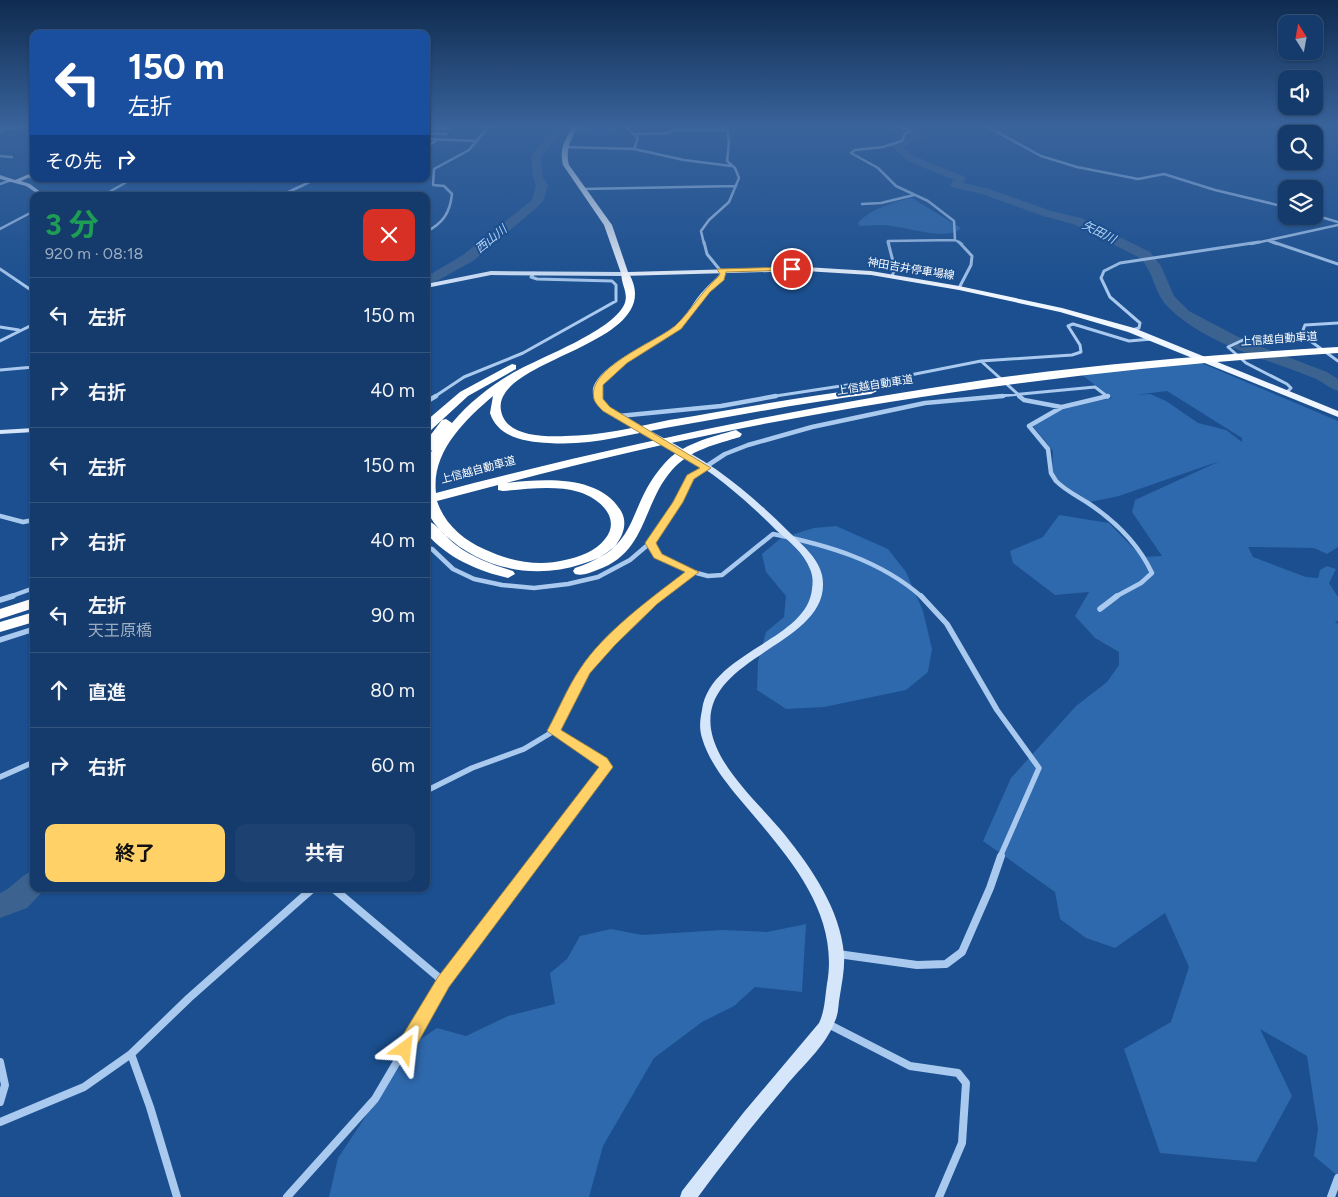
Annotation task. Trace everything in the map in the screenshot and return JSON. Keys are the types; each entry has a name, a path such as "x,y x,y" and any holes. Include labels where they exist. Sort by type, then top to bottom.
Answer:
{"highway":[{"path":"430,472 444,442 462,419 486,397 528,369 608,327 621,316 630,300 631,291 625,274"},
{"path":"430,424 458,399 498,375 607,318 630,300"},
{"name":"上信越自動車道","path":"430,498 447,492 712,421 898,387 1037,368 1176,354 1336,350"},
{"name":"上信越自動車道","path":"430,490 447,492 719,429 845,405 968,385 1186,360 1336,350"},
{"path":"528,369 503,390 495,412 501,425 508,431 532,438 549,440 603,436 898,387"},
{"path":"430,445 450,418 498,375"},
{"path":"430,528 442,542 455,552 470,561 499,572 545,577 586,570 602,563 626,544 636,532 662,475 673,463 689,451 721,438 790,420 968,385"},
{"path":"430,499 435,513 451,534 478,552 510,564 528,567 561,566 578,562 605,548 614,538 618,523 614,508 595,494 562,485 522,485 447,492 430,503"},
{"path":"0,614 30,605"},
{"path":"0,627 30,618"}],"main road":[{"path":"578,182 608,225 625,274"},
{"name":"神田吉井停車場線","path":"625,274 805,269 892,276 959,288 1062,310 1132,330 1338,414"}],"street":[{"path":"19,182 38,192"},
{"path":"109,192 127,182"},
{"path":"288,192 310,182"},
{"path":"430,230 443,223 451,209 452,194 444,186 433,185 433,182"},
{"path":"688,1197 729,1141 827,1024 836,979 837,954 827,914 798,860 723,768 711,748 705,726 707,706 724,676 743,660 800,623 810,612 818,595 818,577 808,558 757,507 707,468 606,409 598,400 597,392 602,379 624,361 678,327 707,291 721,278 723,274 707,254 702,231 709,220 729,202 738,182"},
{"path":"892,182 896,186 928,201 954,221 955,240"},
{"path":"1189,182 1278,205"},
{"path":"583,189 736,186"},
{"path":"862,204 880,204 915,195"},
{"path":"0,229 30,213"},
{"path":"1323,218 1338,223"},
{"path":"1132,330 1139,328 1140,323 1110,297 1101,278 1104,271 1109,267 1135,260 1269,241 1279,236 1338,223"},
{"path":"892,276 895,269 888,241 955,240 964,245 972,256 971,264 959,288"},
{"path":"1269,241 1338,264"},
{"path":"0,270 30,289"},
{"path":"430,285 491,272 625,274"},
{"path":"430,399 464,377 523,354 616,301 616,285 609,280 531,277 534,273"},
{"path":"1309,340 1303,330 1305,325 1338,323"},
{"path":"618,416 721,406 811,389 914,375 983,363 1060,356 1081,352 1068,326 1074,324 1125,340 1153,338"},
{"path":"0,341 30,326"},
{"path":"0,327 20,330"},
{"path":"1286,393 1291,388 1287,384 1244,362 1228,347 1243,340 1309,340 1336,350"},
{"path":"983,363 1014,393 1029,402 1062,407"},
{"path":"0,370 30,367"},
{"path":"430,549 453,569 474,579 502,585 534,588 568,584 598,577 630,560 650,543 678,502 690,477 707,468 725,454 748,445 812,427 925,403 1087,386 1102,390 1108,397 1062,407 1029,426 1030,431 1048,448 1051,456 1050,473 1056,482 1096,508 1121,530 1146,559 1152,574 1148,579 1123,591 1100,609"},
{"path":"0,432 30,430"},
{"path":"0,516 23,522 30,521"},
{"path":"650,543 658,556 693,572 708,576 722,575 773,534 808,540 869,561 902,580 928,600 947,624 997,709 1030,752 1039,768 1004,844 990,888 962,952 946,964 917,965 837,954"},
{"path":"430,789 472,768 524,749 554,731 585,671 610,642 653,602 693,572"},
{"path":"0,600 30,589"},
{"path":"0,640 30,630"},
{"path":"287,1197 376,1099 444,982 607,767 602,761 554,731"},
{"path":"0,778 30,764"},
{"path":"0,1122 84,1086 131,1054 189,998 309,892"},
{"path":"338,892 444,982"},
{"path":"827,1024 910,1066 958,1073 966,1083 962,1143 940,1197"},
{"path":"131,1054 145,1086 161,1147 177,1197"},
{"path":"0,1062 5,1085 0,1102"},
{"path":"1331,1197 1338,1178"}],"shaded area":[{"path":"912,198 961,228 946,234 923,232 888,225 860,226 858,223 876,210 898,201"},
{"path":"1199,362 1338,421 1338,547 1327,554 1314,548 1248,547 1253,557 1306,577 1318,578 1320,570 1327,566 1336,569 1329,583 1338,597 1338,621 1335,622 1338,624 1338,1176 1314,1156 1318,1129 1307,1056 1260,1029 1292,1096 1256,1162 1160,1153 1124,1049 1171,1022 1189,967 1165,913 1115,948 1086,938 1060,919 1055,892 983,841 1011,778 1076,706 1107,682 1119,665 1119,652 1095,638 1075,616 1089,592 1055,595 1013,563 1010,551 1043,537 1059,515 1109,523 1142,557 1162,556 1132,512 1135,500 1220,461 1119,496 1090,502 1058,481 1052,473 1053,451 1033,426 1063,408 1112,398 1082,375","holes":["1167,391 1242,438 1242,442 1226,430 1198,423 1166,401 1150,394 1135,395"]},
{"path":"836,526 888,549 906,572 923,611 932,649 928,672 906,690 824,707 786,709 757,690 758,661 766,632 784,617 786,596 766,572 762,554 781,538 814,528"},
{"path":"806,924 802,992 755,987 734,1006 702,1022 654,1058 603,1146 589,1197 329,1197 338,1158 364,1119 384,1082 409,1047 437,1028 466,1036 508,1016 555,1004 550,973 567,959 580,936 611,929 642,935 722,930 767,932"}],"waterway":[{"name":"西山川","path":"430,281 468,258 531,207 537,201 542,186 540,182"},
{"name":"矢田川","path":"959,182 956,185 985,191 1047,214 1077,221 1145,255 1155,266 1168,297 1184,314 1220,335 1319,374 1338,386"},
{"name":"西山川","path":"0,906 17,899 30,886"}],"route":[{"path":"405,1049 444,982 607,767 602,761 554,731 585,671 610,642 653,602 693,572 658,556 650,543 678,502 690,477 707,468 606,409 598,400 598,385 602,379 624,361 678,327 707,291 721,278 723,274 720,270 792,269"}]}
